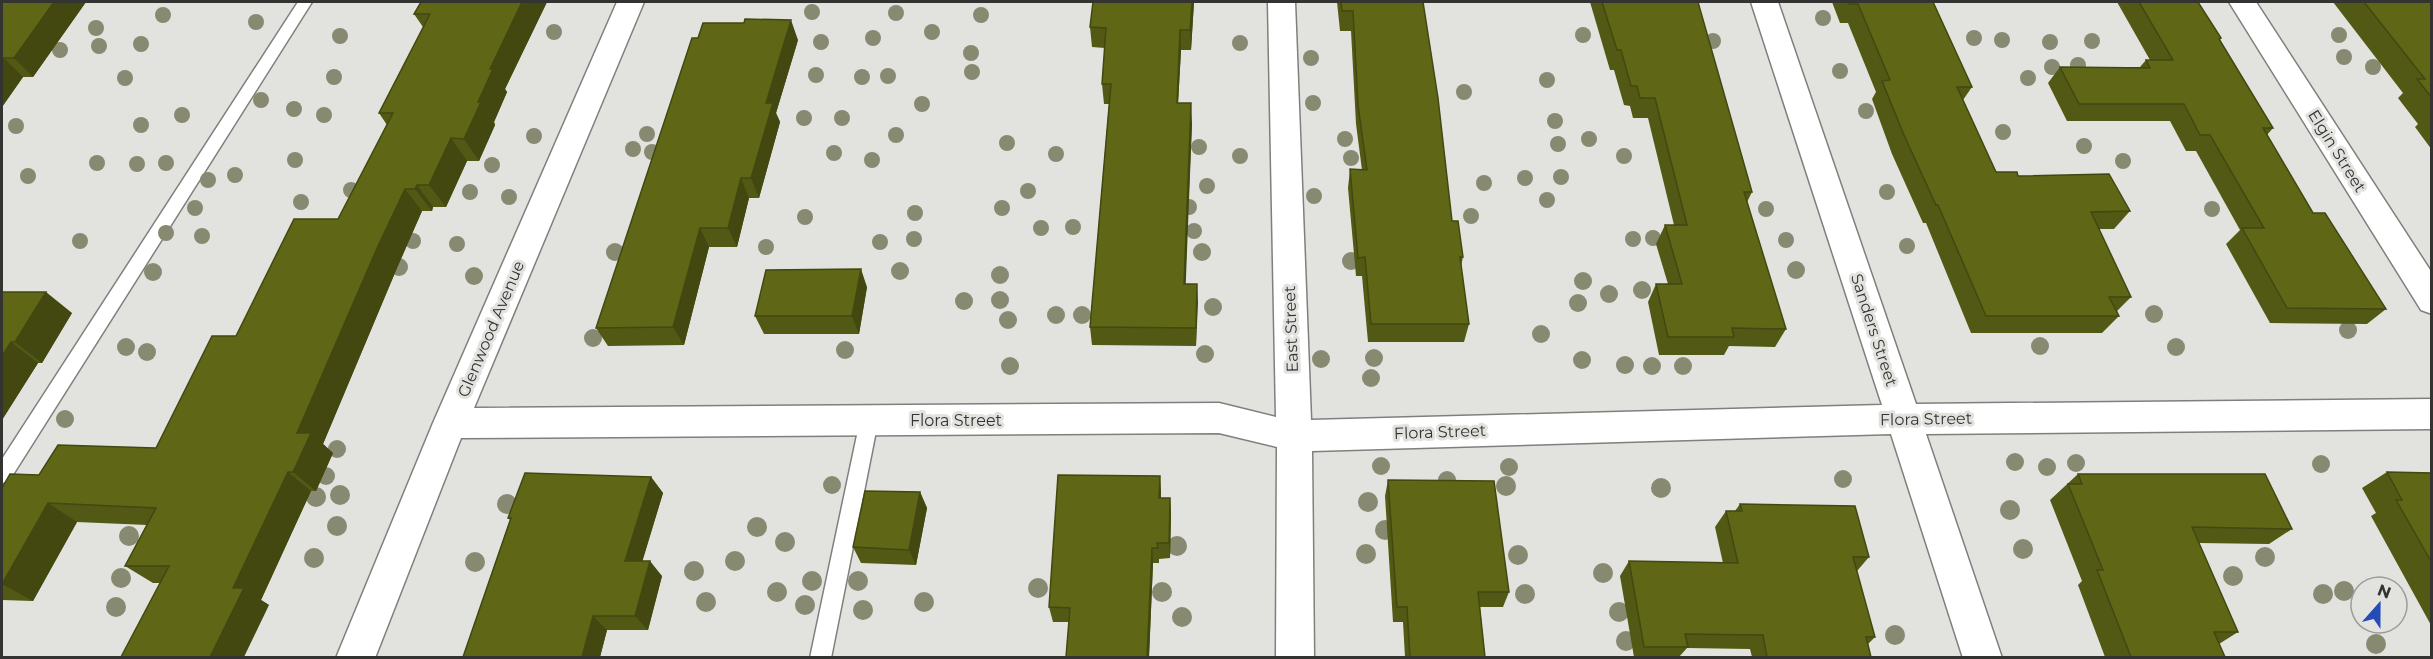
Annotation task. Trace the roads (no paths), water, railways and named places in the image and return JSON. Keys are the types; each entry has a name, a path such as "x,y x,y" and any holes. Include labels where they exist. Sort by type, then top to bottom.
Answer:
{"street":[{"name":"Glenwood Avenue","path":"355,657 450,423 630,2"},
{"name":"East Street","path":"1281,2 1294,436 1295,657"},
{"name":"Sanders Street","path":"1765,2 1983,657"},
{"name":"Elgin Street","path":"2242,2 2432,301"},
{"name":"Flora Street","path":"450,423 1219,418 1294,436 1903,419 2432,414"}],"lane":[{"path":"2,476 305,2"},
{"path":"820,657 869,421"}]}
